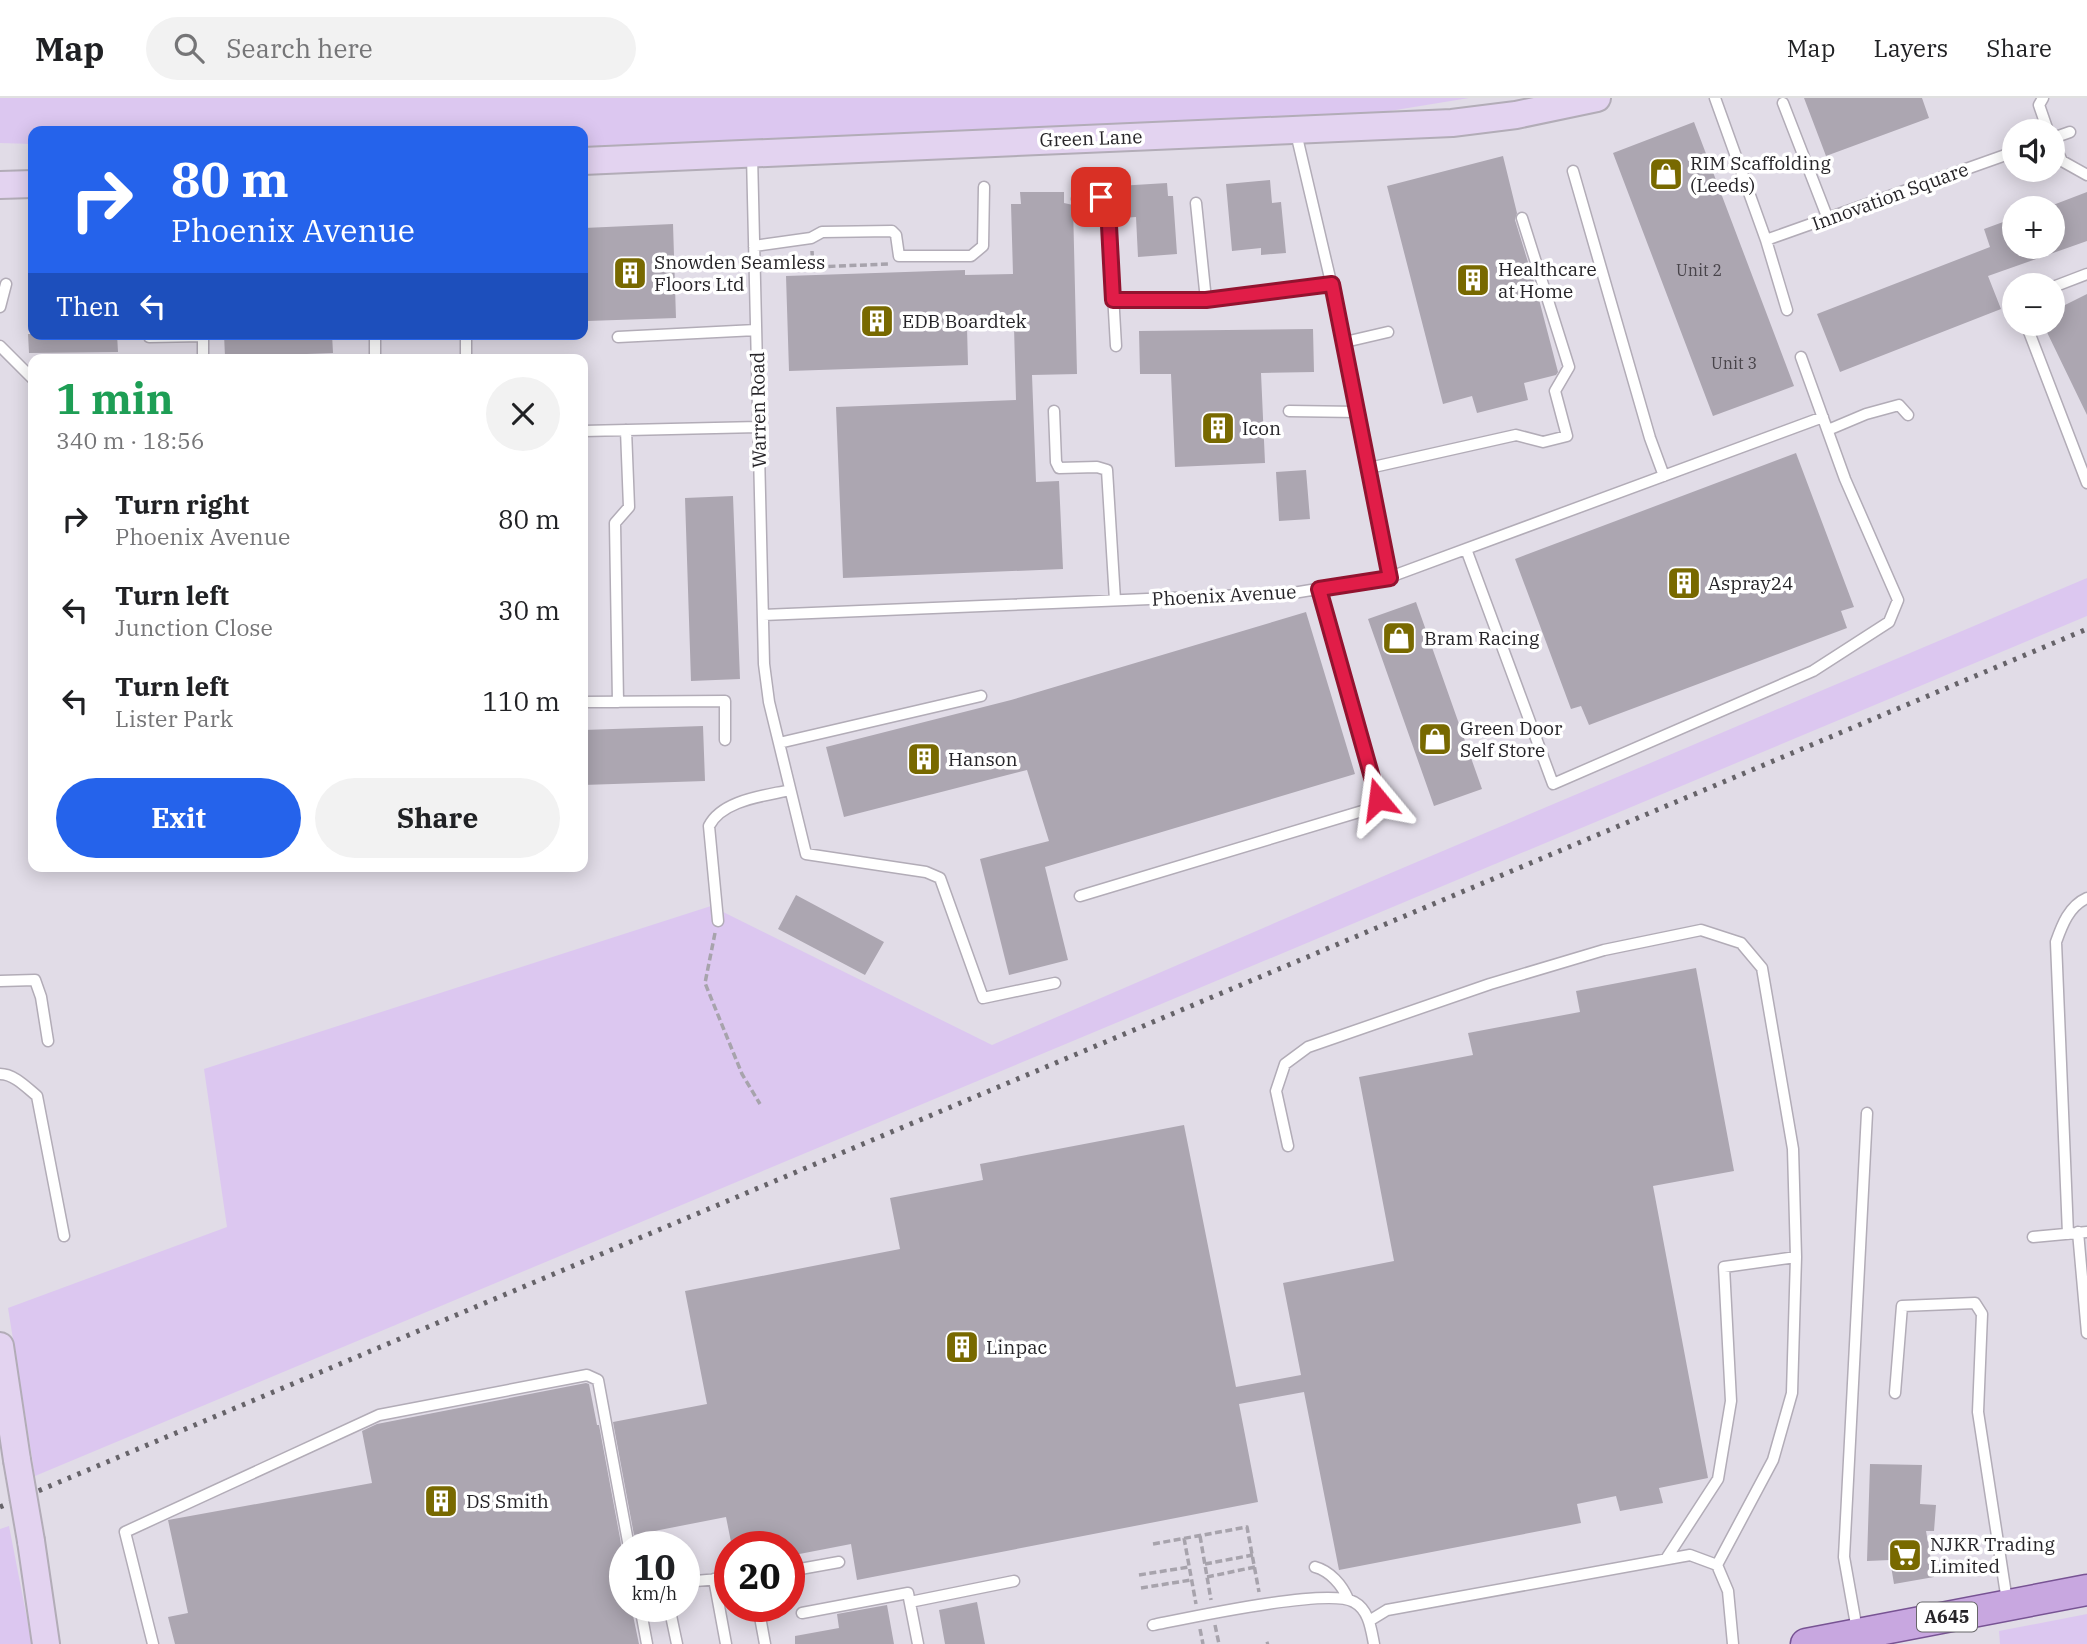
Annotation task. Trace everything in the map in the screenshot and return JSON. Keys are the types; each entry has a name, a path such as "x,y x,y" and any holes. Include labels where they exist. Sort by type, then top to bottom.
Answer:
{"main road":[{"name":"A645","path":"1806,1644 2087,1590"}],"street":[{"name":"Green Lane","path":"588,161 1452,123 1517,115 1597,98"},
{"path":"1,185 28,184"},
{"path":"0,1346 46,1644"}],"lane":[{"path":"1715,98 1766,240 1787,310"},
{"path":"2043,98 2039,105 2044,119"},
{"path":"1783,103 1828,219"},
{"path":"1296,131 1345,342 1390,578"},
{"path":"2065,135 2070,132"},
{"name":"Warren Road","path":"752,155 764,664 779,743 806,854 926,872 940,878 983,998 1055,983"},
{"name":"Innovation Square","path":"1766,240 2002,156"},
{"path":"2065,163 2087,175"},
{"path":"1573,171 1650,438 1664,476"},
{"path":"754,246 811,238 822,232 892,231 896,235 899,256 971,256 983,246 984,187"},
{"path":"1077,199 1101,197 1108,207 1116,346"},
{"path":"1196,203 1206,300"},
{"path":"1369,468 1516,435 1543,442 1567,436 1555,391 1569,367 1522,218"},
{"path":"2065,282 2087,274"},
{"path":"0,307 6,284"},
{"path":"1113,300 1206,300 1332,284"},
{"path":"618,337 756,330"},
{"path":"1345,342 1388,332"},
{"path":"2031,336 2087,483"},
{"path":"0,346 28,374"},
{"path":"1466,549 1553,784 1813,671 1889,622 1898,600 1845,479 1801,356"},
{"path":"1828,430 1866,414 1899,405 1908,415"},
{"path":"1054,411 1056,462 1059,468 1097,467 1107,470 1115,600"},
{"path":"1289,411 1358,412"},
{"name":"Phoenix Avenue","path":"763,615 1293,593 1390,578 1823,417"},
{"path":"588,430 759,427"},
{"path":"618,702 614,523 629,507 626,430"},
{"path":"1080,896 1369,809 1377,804 1378,799 1319,589"},
{"path":"779,743 981,696"},
{"path":"588,702 725,701 725,740"},
{"path":"718,921 709,826 713,818 726,809 754,798 790,790"},
{"path":"2087,898 2079,902 2064,920 2056,942 2087,1333"},
{"path":"1288,1146 1276,1091 1285,1063 1308,1046 1503,980 1604,950 1701,930 1741,943 1762,968 1793,1149 1796,1257 1792,1393 1773,1460 1717,1565"},
{"path":"0,981 35,980 41,997 48,1041"},
{"path":"0,1074 6,1074 22,1083 37,1096 64,1236"},
{"path":"1858,1634 1844,1557 1867,1113"},
{"path":"2033,1237 2078,1233"},
{"path":"1666,1559 1718,1479 1731,1401 1724,1267 1796,1257"},
{"path":"1895,1393 1902,1306 1975,1303 1982,1314 1978,1412 2008,1605"},
{"path":"153,1644 125,1532 379,1415 497,1390 587,1375 598,1380 626,1531"},
{"path":"1369,1621 1387,1610 1690,1555 1717,1565 1728,1591 1733,1644"},
{"path":"805,1567 839,1562"},
{"path":"1315,1567 1321,1568 1338,1583 1348,1599"},
{"path":"700,1580 714,1579"},
{"path":"910,1602 1014,1581"},
{"path":"805,1612 908,1593 918,1644"},
{"path":"1153,1625 1262,1606 1327,1598 1348,1599 1359,1605 1369,1621 1374,1644"},
{"path":"643,1622 647,1644"},
{"path":"672,1622 677,1644"},
{"path":"722,1622 726,1644"},
{"path":"761,1622 765,1644"}],"path":[{"path":"811,238 813,267 892,264"},
{"path":"718,921 705,983 742,1074 760,1104"},
{"path":"1153,1544 1247,1527 1262,1606"},
{"path":"1199,1535 1219,1644"},
{"path":"1184,1538 1203,1644"},
{"path":"1205,1564 1253,1555"},
{"path":"1139,1575 1189,1567"},
{"path":"1207,1577 1255,1567"},
{"path":"1141,1588 1192,1580"}],"shaded area":[{"path":"0,98 1469,98 1365,115 937,136 588,147 588,126 28,126 28,144 0,143"},
{"path":"2087,578 2087,616 35,1476 8,1308 227,1227 204,1069 711,906 992,1045"},
{"path":"9,1526 32,1644 0,1644 0,1529"},
{"path":"2087,1614 2087,1644 2000,1644 1999,1631"}],"building":[{"path":"1804,98 1922,98 1929,118 1826,156"},
{"path":"1694,122 1794,386 1713,416 1613,153"},
{"name":"Healthcare at Home","path":"1503,156 1517,213 1515,220 1558,372 1556,375 1524,383 1528,400 1477,413 1472,396 1443,404 1387,186"},
{"path":"1270,180 1272,203 1281,202 1286,253 1261,255 1261,248 1232,251 1226,184"},
{"path":"1167,183 1168,196 1173,196 1177,254 1138,257 1136,217 1121,218 1118,186"},
{"path":"1020,192 1064,192 1064,203 1073,205 1077,374 1032,375 1036,482 1059,481 1063,569 843,578 836,407 1016,400 1014,327 967,327 968,365 789,371 786,276 965,270 965,275 1013,274 1011,204 1021,204"},
{"path":"2087,192 2087,241 2065,249 2065,200"},
{"path":"2002,222 2002,259 2036,259 1988,276 2001,309 1840,372 1817,314 1990,247 1984,229"},
{"name":"Snowden Seamless Floors Ltd","path":"673,224 676,318 588,321 588,228"},
{"path":"2087,294 2087,415 2049,336 2065,336 2065,305"},
{"path":"1313,329 1314,372 1261,373 1265,463 1175,467 1171,374 1140,374 1139,331"},
{"path":"28,340 117,340 118,352 29,353"},
{"path":"224,340 332,340 333,353 225,354"},
{"name":"Aspray24","path":"1796,453 1854,607 1841,611 1847,628 1589,725 1581,706 1571,709 1515,559"},
{"path":"1306,470 1310,519 1279,521 1276,472"},
{"path":"733,496 740,679 691,681 685,498"},
{"path":"1416,602 1482,789 1434,806 1368,619"},
{"path":"1306,612 1355,774 1045,867 1068,960 1009,975 980,859 1049,841 1027,770 844,817 826,747 1011,700"},
{"path":"703,726 705,781 588,785 588,730"},
{"path":"796,895 884,942 865,975 778,929"},
{"path":"1696,968 1734,1171 1653,1186 1708,1478 1659,1488 1663,1503 1620,1511 1616,1496 1577,1504 1581,1523 1339,1570 1304,1392 1239,1404 1258,1502 857,1580 851,1544 805,1553 805,1531 729,1531 726,1517 654,1531 633,1531 613,1422 707,1404 685,1291 900,1249 890,1198 983,1180 980,1164 1184,1125 1236,1387 1301,1375 1283,1283 1394,1261 1359,1077 1473,1055 1468,1033 1580,1012 1576,991"},
{"name":"DS Smith","path":"589,1384 619,1531 609,1531 609,1622 634,1622 639,1644 175,1644 168,1617 188,1613 168,1520 372,1483 362,1431 377,1424"},
{"path":"1870,1464 1922,1465 1920,1504 1936,1505 1934,1531 1926,1531 1934,1577 1894,1584 1890,1560 1867,1561"},
{"path":"977,1602 985,1644 945,1644 939,1610"},
{"path":"887,1605 894,1644 795,1644 795,1636 839,1628 837,1614"}],"railway":[{"path":"0,1507 2087,629"}],"place":[{"name":"RIM Scaffolding (Leeds)","path":"1666,174"},
{"name":"Snowden Seamless Floors Ltd","path":"630,273"},
{"name":"Healthcare at Home","path":"1473,280"},
{"name":"EDB Boardtek","path":"877,321"},
{"name":"Icon","path":"1218,428"},
{"name":"Aspray24","path":"1684,583"},
{"name":"Bram Racing","path":"1399,638"},
{"name":"Green Door Self Store","path":"1435,739"},
{"name":"Hanson","path":"924,759"},
{"name":"Linpac","path":"962,1347"},
{"name":"DS Smith","path":"441,1501"},
{"name":"NJKR Trading Limited","path":"1905,1555"}],"route":[{"path":"1101,197 1108,207 1113,300 1206,300 1332,284 1390,578 1319,589 1378,799"}]}
